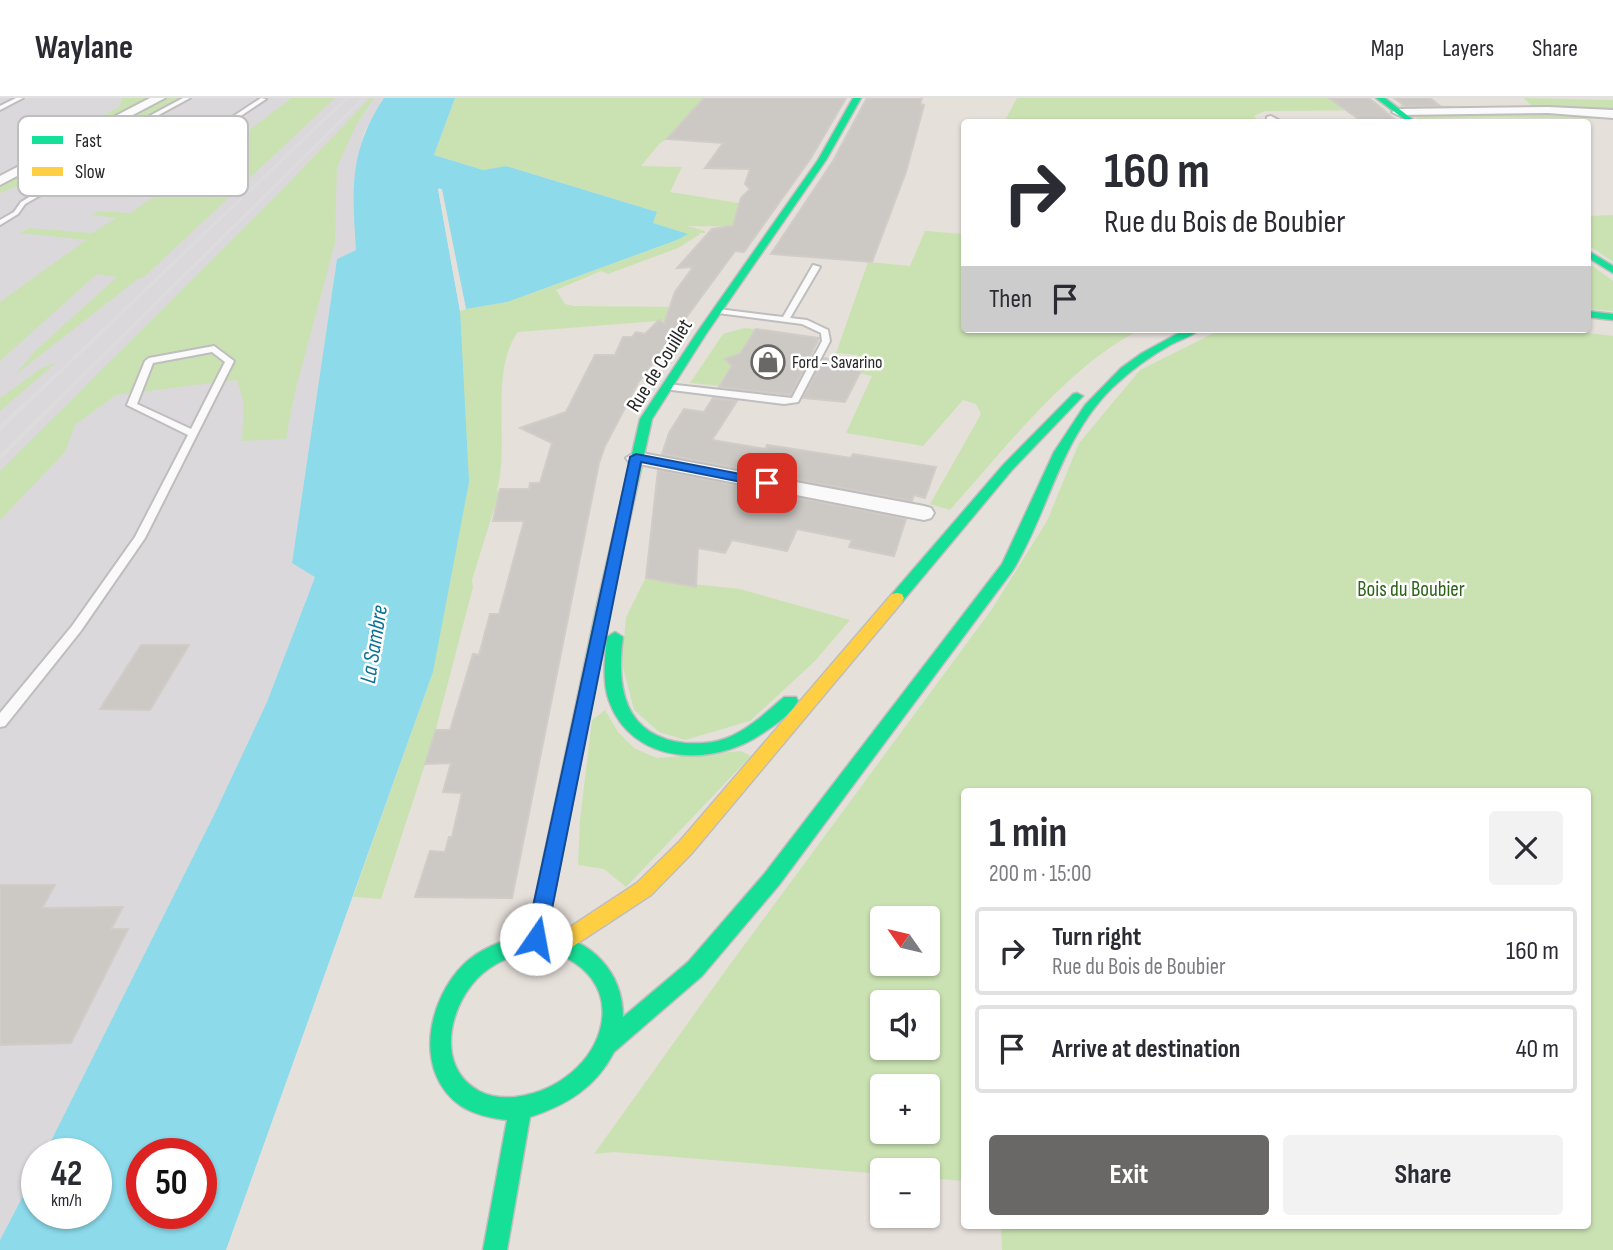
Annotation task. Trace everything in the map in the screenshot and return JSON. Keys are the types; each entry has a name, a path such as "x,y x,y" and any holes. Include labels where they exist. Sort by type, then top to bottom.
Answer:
{"main road":[{"name":"Rue de Couillet","path":"536,939 604,606 646,419 822,160 857,98"},
{"path":"1380,98 1408,119"},
{"path":"1591,314 1613,317"},
{"path":"1591,320 1613,323"},
{"path":"562,943 644,889 677,855 1008,467 1089,384 1128,350 1161,333"},
{"path":"607,1044 613,1006 607,980 592,959 562,943 536,939 506,948 480,964 458,986 444,1014 440,1053 449,1079 470,1099 497,1108 520,1108 560,1095 587,1073 607,1044 695,969 772,878 1008,567 1024,541 1074,423 1096,397 1140,356 1187,333"},
{"path":"604,606 616,629 613,687 618,706 628,723 645,737 668,748 693,750 722,746 747,735 774,716 845,645 875,624"},
{"path":"495,1250 520,1108"}],"street":[{"path":"124,116 159,98"},
{"path":"1398,112 1548,110 1613,114"},
{"path":"0,181 18,172"},
{"path":"636,457 924,513"}],"lane":[{"path":"0,108 20,98"},
{"path":"153,116 187,98"},
{"path":"237,116 263,99"},
{"path":"0,223 35,196"},
{"path":"785,320 816,267"},
{"path":"667,387 771,400 795,400 826,341 825,332 816,326 718,311"},
{"path":"0,722 76,629 140,538 230,361 214,349 149,361 132,404 192,433"}],"shaded area":[{"path":"0,98 384,98 363,135 356,250 337,259 292,563 315,576 267,702 215,813 52,1138 21,1138 21,1200 0,1240"}],"green space":[{"path":"122,98 152,98 119,116 103,116 120,106"},
{"path":"165,98 180,98 146,116 132,116"},
{"path":"291,98 335,98 248,180 248,131"},
{"path":"370,98 374,98 357,124 337,167 335,243 295,392 286,439 242,441 244,404 237,380 116,395 75,425 65,452 0,520 0,471 280,192"},
{"path":"455,98 770,98 704,101 691,112 678,134 660,143 641,166 682,167 670,192 739,203 766,203 752,227 687,226 705,233 699,233 678,248 608,274 601,271 556,290 565,304 573,306 695,307 683,323 658,321 518,332 509,348 504,367 502,451 497,490 499,493 472,580 473,587 433,740 381,899 353,897 433,672 460,310 507,302 687,234 653,223 657,212 507,166 483,170 434,155"},
{"path":"1017,98 1370,98 1386,110 1265,111 1254,116 1256,119 1006,119"},
{"path":"1524,98 1613,100 1613,112 1563,107 1531,106"},
{"path":"1399,105 1491,106 1402,109"},
{"path":"1596,114 1613,119 1418,119 1412,116"},
{"path":"18,176 18,186 0,193 0,186"},
{"path":"155,196 230,196 143,278 139,278 15,375 35,351 117,277 97,274 0,361 0,302 86,240 20,233 29,228 92,233 116,218 91,215 98,211 130,213"},
{"path":"1613,215 1613,262 1591,247 1591,216"},
{"path":"925,231 961,234 961,333 1136,333 1117,343 1065,384 950,510 930,504 981,414 976,404 963,400 923,446 846,433 872,376 851,371 857,355 836,353 868,262 910,266"},
{"path":"1591,265 1613,281 1613,311 1591,309"},
{"path":"744,328 756,329 740,354 725,359 732,366 721,386 690,383 723,334"},
{"name":"Bois du Boubier","path":"1216,333 1589,333 1613,336 1613,1250 1002,1250 1001,1229 1591,1229 1591,788 961,788 961,1181 940,1179 940,1158 870,1158 870,1173 614,1152 594,1154 992,609 1047,521 1079,443 1140,370"},
{"path":"57,362 0,411 0,398 42,368"},
{"path":"645,579 740,589 850,620 815,661 750,721 685,740 659,732 634,710 622,663 626,617"},
{"path":"605,710 618,732 634,748 657,758 741,751 751,756 626,887 604,869 578,865 580,820 592,720"}],"water":[{"name":"La Sambre","path":"384,98 455,98 434,155 483,170 506,166 657,212 653,223 688,234 507,302 466,309 442,189 438,189 460,311 469,482 433,672 226,1250 0,1250 0,1240 21,1200 21,1229 112,1229 112,1138 52,1138 215,813 267,702 315,577 292,563 337,259 356,250 355,171 364,136"}],"pier":[{"path":"440,188 466,309 460,311 438,189"}],"building":[{"path":"704,98 846,98 811,158 744,252 735,251 638,383 605,446 599,463 512,898 415,897 430,851 445,852 449,837 452,837 462,793 443,792 451,763 425,764 436,730 450,730 473,654 479,655 490,614 499,614 524,521 493,521 500,489 529,489 530,483 540,483 552,443 520,428 566,412 595,355 615,355 623,337 632,337 636,332 645,334 659,320 664,324 675,292 693,267 677,268 712,229 733,226 741,198 750,189 745,184 750,169 705,168 723,143 667,139"},
{"path":"867,98 922,98 920,104 924,105 906,172 872,262 771,254 833,161"},
{"path":"1329,98 1369,98 1394,119 1359,119"},
{"path":"1394,98 1430,98 1440,106 1405,106"},
{"name":"Ford - Savarino","path":"756,329 819,338 791,395 719,387 732,366 725,359 740,354"},
{"path":"824,358 864,365 845,402 803,398"},
{"path":"713,398 737,401 712,440 766,449 767,445 851,458 853,454 936,467 925,498 914,495 912,501 662,454 669,433 684,409 704,412"},
{"path":"658,470 906,519 894,556 849,547 852,540 797,529 787,551 732,540 725,553 698,548 696,587 646,578"},
{"path":"141,645 189,645 150,710 100,709"},
{"path":"0,885 55,885 42,908 123,907 111,929 128,929 71,1043 0,1045"}],"railway":[{"path":"248,192 347,98"},
{"path":"227,233 364,98"},
{"path":"205,233 244,196"},
{"path":"25,405 206,232"},
{"path":"53,405 228,232"},
{"path":"0,428 26,403"},
{"path":"0,457 55,403"}],"traffic: fast":[{"path":"536,939 604,605 646,419 701,334 822,160 857,98"},
{"path":"1380,98 1408,119"},
{"path":"1591,256 1613,270"},
{"path":"1591,314 1613,317"},
{"path":"607,1044 695,969 772,879 1008,567 1060,452 1089,407 1106,388 1146,355 1186,333"},
{"path":"897,598 1008,467 1077,396"},
{"path":"615,637 612,669 617,701 634,728 661,744 693,750 724,746 751,733 790,701"},
{"path":"536,939 574,950 600,972 609,987 613,1004 607,1043 598,1060 584,1076 548,1100 507,1109 487,1106 469,1098 455,1085 446,1070 441,1054 443,1019 458,986 470,972 501,951 536,939"},
{"path":"495,1250 520,1108"}],"traffic: slow":[{"path":"562,943 644,889 686,847 897,598"}],"place":[{"name":"Ford - Savarino","path":"768,362"}],"route":[{"path":"536,939 636,457 767,483"}]}
